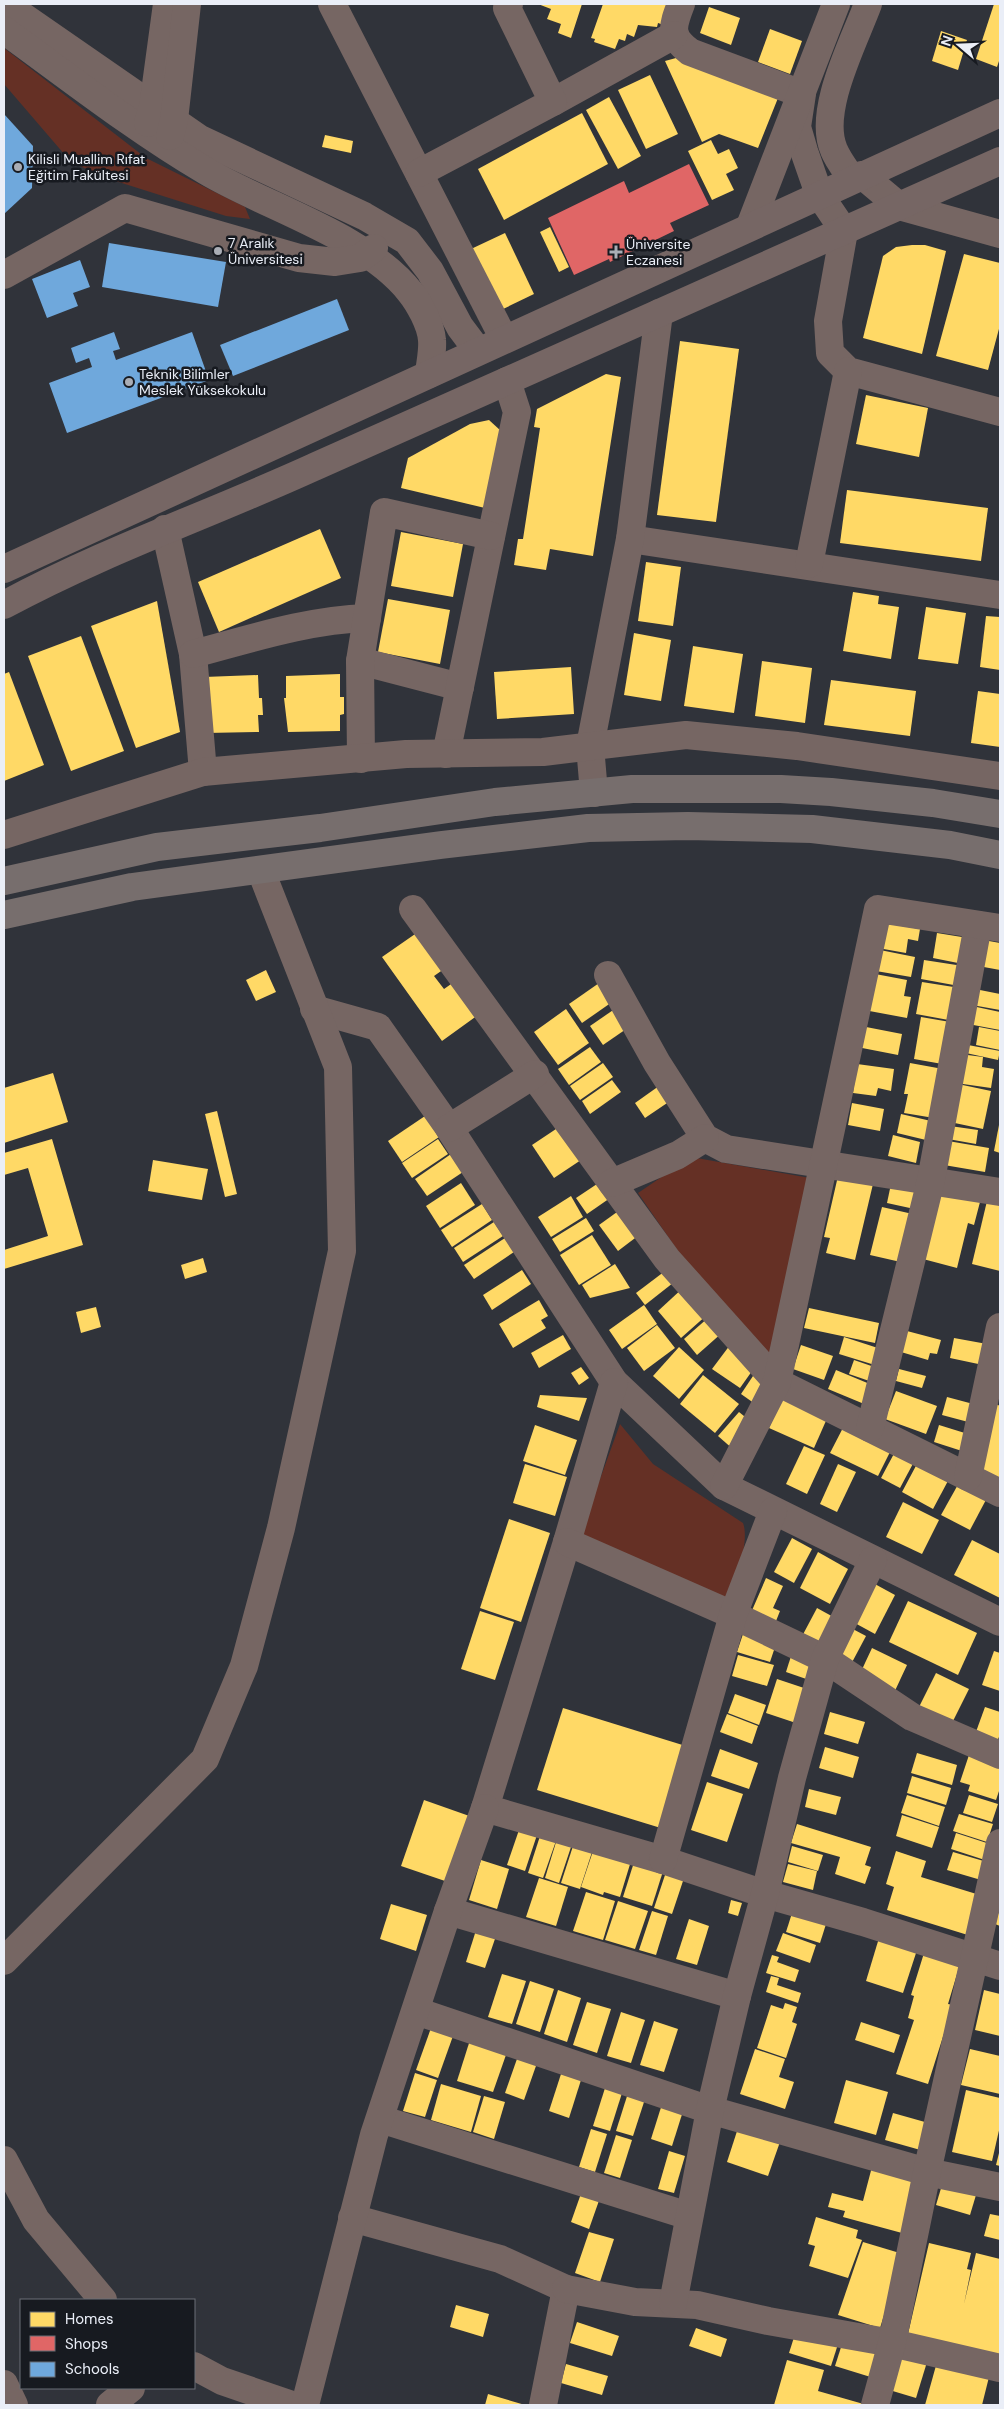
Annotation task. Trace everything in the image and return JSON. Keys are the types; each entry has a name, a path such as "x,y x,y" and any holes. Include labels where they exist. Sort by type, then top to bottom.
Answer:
{"highway":[{"path":"4,881 157,847 320,828 495,802 632,789 798,790 924,802 1000,814"},
{"path":"4,915 132,887 261,871 441,845 598,828 688,826 812,829 950,846 1000,855"}],"main road":[{"path":"4,569 819,194 1000,113"},
{"path":"4,605 47,581 165,529 297,475 1000,161"}],"street":[{"path":"4,4 157,120"},
{"path":"167,4 157,120 167,147 208,173 342,240 388,270 411,292 426,321 432,338 429,374"},
{"path":"157,120 187,4"},
{"path":"332,4 504,339"},
{"path":"509,4 507,8 553,102"},
{"path":"681,4 675,20 674,35 679,43 690,52 802,94"},
{"path":"750,226 836,4"},
{"path":"868,4 841,76 828,121 834,149 857,177 899,206 1000,234"},
{"path":"4,30 157,120 364,216 407,241 430,271 460,327 478,351"},
{"path":"419,172 553,102 674,35"},
{"path":"802,94 797,127 819,194 844,231 828,321 830,353 848,371 1000,412"},
{"path":"4,275 125,208 299,258 335,262 360,258 366,255 391,232"},
{"path":"594,793 590,746 630,539 659,314"},
{"path":"809,564 848,371"},
{"path":"446,754 517,412 507,381"},
{"path":"361,759 360,661 384,512 491,536"},
{"path":"165,529 193,654 203,772"},
{"path":"630,539 809,564 1000,595"},
{"path":"193,654 298,626 337,619 367,618"},
{"path":"360,661 460,687"},
{"path":"4,835 203,772 406,754 543,752 686,735 797,746 1000,776"},
{"path":"4,1961 205,1759 244,1666 281,1528 342,1252 338,1067 261,871"},
{"path":"412,909 535,1074 668,1259 777,1382 1000,1493"},
{"path":"724,1486 777,1382 825,1166 878,909 989,926 931,1180 870,1428"},
{"path":"608,975 657,1063 705,1138 726,1149 1000,1192"},
{"path":"314,1009 378,1027 449,1128 614,1382 724,1486 1000,1622"},
{"path":"449,1128 535,1074"},
{"path":"612,1183 678,1155 705,1138"},
{"path":"968,1477 1000,1326"},
{"path":"305,2405 352,2218 380,2119 448,1911 485,1808 614,1382"},
{"path":"663,1860 733,1614 773,1510"},
{"path":"567,1542 733,1614 825,1659 912,1717 1000,1755"},
{"path":"673,2302 710,2110 737,1996 765,1894 792,1778 825,1659 873,1560"},
{"path":"485,1808 663,1860 765,1894 863,1922 988,1962"},
{"path":"876,2405 892,2343 927,2172 988,1962 1000,1843"},
{"path":"448,1911 737,1996"},
{"path":"416,2011 710,2110 927,2172 1000,2187"},
{"path":"380,2119 689,2216"},
{"path":"4,2160 36,2220 102,2299"},
{"path":"352,2218 500,2259 566,2289 636,2302 673,2302 697,2305 768,2321 892,2343 1000,2368"},
{"path":"543,2405 566,2289"},
{"path":"195,2366 222,2380 292,2405"},
{"path":"4,2384 14,2405"},
{"path":"110,2405 130,2389"}],"shaded area":[{"path":"4,48 146,158 245,207 250,219 226,216 106,178 71,162 4,84"},
{"path":"691,1157 810,1178 772,1358 693,1273 638,1193"},
{"path":"620,1424 653,1464 743,1523 745,1541 737,1576 722,1602 580,1534"}],"building: Homes":[{"path":"538,4 582,4 571,38 558,33 561,24 547,19 551,9"},
{"path":"603,4 668,4 661,24 658,23 657,27 638,25 634,37 627,34 625,41 619,39 615,49 594,42 595,39 591,38"},
{"path":"994,4 1000,4 1000,58 997,67 976,59"},
{"path":"709,7 740,18 731,45 700,33"},
{"path":"770,29 802,41 790,74 758,62"},
{"path":"941,31 967,40 958,70 932,61"},
{"path":"676,58 780,93 758,148 719,134 702,142 665,61"},
{"path":"650,75 678,134 646,149 618,90"},
{"path":"609,97 641,156 618,169 586,110"},
{"path":"582,113 608,164 504,220 478,169"},
{"path":"325,135 353,141 351,153 322,147"},
{"path":"711,140 718,154 729,149 738,168 726,174 734,190 712,200 688,151"},
{"path":"550,227 569,267 559,272 540,232"},
{"path":"505,233 534,294 501,310 471,249"},
{"path":"925,245 946,251 922,354 863,338 883,256 896,247"},
{"path":"964,254 1000,263 1000,325 988,370 936,356"},
{"path":"680,341 739,349 716,522 657,515"},
{"path":"606,374 621,377 593,556 550,549 546,570 514,565 518,539 523,539 540,428 534,427 537,409"},
{"path":"866,395 928,408 919,457 856,444"},
{"path":"489,420 501,431 485,508 401,488 408,458 470,424"},
{"path":"847,490 988,508 981,561 840,543"},
{"path":"320,529 341,578 219,632 198,582"},
{"path":"401,532 463,544 453,597 391,586"},
{"path":"646,562 681,567 673,626 638,621"},
{"path":"853,592 879,596 878,604 899,607 891,659 843,651"},
{"path":"388,599 450,610 440,664 378,652"},
{"path":"157,601 180,732 136,748 91,626"},
{"path":"926,607 966,613 958,664 918,659"},
{"path":"986,616 1000,617 1000,670 980,667"},
{"path":"634,633 671,640 661,701 624,695"},
{"path":"81,636 124,751 71,771 28,656"},
{"path":"693,646 743,654 734,713 684,706"},
{"path":"762,661 812,668 805,723 755,716"},
{"path":"571,667 574,714 497,719 494,672"},
{"path":"9,672 44,765 4,781 4,674"},
{"path":"340,674 340,697 344,697 344,714 340,715 340,731 288,732 284,698 286,698 286,676"},
{"path":"258,675 259,698 262,698 263,715 258,715 259,732 206,733 204,677"},
{"path":"831,680 916,691 910,736 824,725"},
{"path":"978,691 1000,694 1000,747 971,743"},
{"path":"883,923 920,929 918,941 908,939 906,953 878,948"},
{"path":"418,932 444,969 434,976 444,989 454,982 478,1015 442,1041 382,957"},
{"path":"937,933 968,938 963,964 933,958"},
{"path":"978,939 1000,943 1000,970 973,965"},
{"path":"880,950 915,957 911,977 876,971"},
{"path":"924,960 963,966 959,986 921,979"},
{"path":"266,970 276,992 256,1001 246,980"},
{"path":"870,973 907,980 904,996 911,997 907,1018 864,1010"},
{"path":"602,981 615,1000 582,1023 569,1004"},
{"path":"922,982 960,988 954,1021 916,1014"},
{"path":"975,989 1000,994 1000,1010 972,1005"},
{"path":"619,1006 632,1025 603,1045 590,1026"},
{"path":"972,1006 1000,1012 1000,1030 968,1024"},
{"path":"566,1009 589,1043 558,1065 534,1032"},
{"path":"921,1017 956,1023 948,1065 914,1059"},
{"path":"861,1026 902,1034 898,1055 857,1047"},
{"path":"979,1027 1000,1031 1000,1050 976,1045"},
{"path":"968,1045 1000,1051 998,1060 966,1053"},
{"path":"590,1047 601,1062 569,1085 558,1069"},
{"path":"960,1054 983,1057 982,1067 994,1069 991,1088 956,1083"},
{"path":"603,1063 613,1077 580,1100 570,1086"},
{"path":"910,1063 943,1069 934,1118 904,1113 908,1094 904,1094"},
{"path":"857,1064 894,1069 891,1091 878,1088 876,1096 853,1093"},
{"path":"53,1073 68,1122 4,1143 4,1088"},
{"path":"612,1080 621,1092 590,1114 582,1101"},
{"path":"666,1081 676,1097 645,1118 635,1103"},
{"path":"958,1084 991,1091 983,1129 950,1122"},
{"path":"852,1103 884,1109 880,1131 848,1125"},
{"path":"217,1111 237,1194 225,1197 205,1114"},
{"path":"901,1114 931,1121 926,1140 897,1133"},
{"path":"425,1116 439,1137 402,1162 388,1141"},
{"path":"562,1125 584,1158 554,1178 532,1145"},
{"path":"1000,1125 1000,1153 994,1151"},
{"path":"950,1126 978,1130 976,1144 948,1139"},
{"path":"893,1135 920,1142 916,1163 888,1156"},
{"path":"52,1139 83,1245 4,1269 4,1250 48,1236 28,1168 4,1175 4,1153"},
{"path":"438,1139 448,1154 412,1178 402,1163"},
{"path":"948,1141 989,1148 985,1172 944,1165"},
{"path":"451,1154 463,1172 427,1196 415,1179"},
{"path":"153,1160 208,1169 202,1200 148,1191"},
{"path":"838,1176 873,1184 855,1260 826,1253 830,1238 824,1237"},
{"path":"603,1180 613,1196 587,1214 576,1198"},
{"path":"461,1183 475,1205 440,1228 426,1206"},
{"path":"891,1184 923,1191 919,1210 887,1203"},
{"path":"936,1191 980,1202 974,1225 968,1223 957,1268 923,1259"},
{"path":"571,1196 583,1217 551,1237 538,1217"},
{"path":"987,1201 1000,1204 1000,1271 972,1264"},
{"path":"482,1204 492,1220 452,1247 441,1230"},
{"path":"624,1207 643,1232 618,1251 599,1225"},
{"path":"882,1207 917,1215 905,1263 870,1255"},
{"path":"586,1218 594,1231 560,1252 552,1239"},
{"path":"494,1222 503,1236 463,1262 454,1248"},
{"path":"592,1235 611,1265 579,1285 560,1255"},
{"path":"505,1238 514,1252 474,1279 464,1265"},
{"path":"203,1258 207,1272 185,1279 181,1265"},
{"path":"615,1264 630,1288 590,1298 582,1285"},
{"path":"669,1268 678,1279 645,1305 636,1293"},
{"path":"522,1270 531,1284 492,1310 483,1295"},
{"path":"684,1287 708,1314 681,1338 658,1311"},
{"path":"539,1300 548,1316 541,1320 546,1328 513,1348 499,1324"},
{"path":"644,1305 657,1324 622,1349 609,1330"},
{"path":"96,1307 101,1327 81,1333 76,1312"},
{"path":"809,1308 879,1323 875,1343 804,1328"},
{"path":"709,1317 723,1332 697,1355 684,1339"},
{"path":"657,1325 675,1348 644,1371 627,1348"},
{"path":"907,1331 941,1340 937,1354 930,1353 928,1360 901,1352"},
{"path":"563,1335 571,1349 539,1368 531,1353"},
{"path":"844,1337 884,1350 878,1366 839,1354"},
{"path":"954,1338 987,1344 983,1365 950,1358"},
{"path":"730,1345 757,1364 740,1388 712,1369"},
{"path":"801,1345 833,1356 824,1380 793,1369"},
{"path":"679,1347 704,1370 679,1399 653,1376"},
{"path":"854,1360 883,1370 878,1384 849,1374"},
{"path":"581,1367 589,1378 579,1385 571,1373"},
{"path":"899,1369 926,1376 922,1388 896,1381"},
{"path":"757,1370 774,1382 758,1406 741,1394"},
{"path":"836,1370 877,1387 869,1406 828,1389"},
{"path":"703,1375 739,1404 715,1433 680,1404"},
{"path":"896,1391 937,1406 926,1434 885,1419"},
{"path":"784,1394 829,1414 814,1448 769,1428"},
{"path":"540,1395 587,1398 579,1421 537,1407"},
{"path":"947,1397 977,1405 972,1423 942,1415"},
{"path":"996,1404 1000,1406 1000,1478 974,1469"},
{"path":"739,1412 755,1425 734,1450 718,1436"},
{"path":"847,1420 894,1444 878,1476 830,1453"},
{"path":"535,1425 577,1440 565,1475 523,1461"},
{"path":"939,1425 968,1434 962,1451 934,1442"},
{"path":"804,1446 825,1455 807,1494 786,1484"},
{"path":"897,1448 916,1458 900,1488 881,1478"},
{"path":"918,1462 949,1479 933,1509 902,1492"},
{"path":"525,1464 567,1477 555,1516 513,1503"},
{"path":"838,1464 856,1472 837,1512 820,1504"},
{"path":"960,1481 988,1496 970,1530 941,1515"},
{"path":"903,1502 939,1520 922,1554 886,1537"},
{"path":"509,1519 550,1533 521,1622 480,1608"},
{"path":"792,1538 812,1549 794,1583 774,1572"},
{"path":"972,1540 1000,1554 1000,1598 954,1575"},
{"path":"818,1552 848,1569 830,1604 800,1588"},
{"path":"766,1578 783,1586 773,1608 780,1611 774,1626 750,1615"},
{"path":"873,1583 895,1595 875,1634 853,1622"},
{"path":"908,1601 977,1633 958,1675 889,1642"},
{"path":"817,1608 837,1619 821,1650 800,1640"},
{"path":"480,1611 514,1622 495,1680 461,1669"},
{"path":"849,1627 866,1636 849,1668 833,1659"},
{"path":"743,1634 776,1644 770,1662 737,1652"},
{"path":"872,1648 907,1665 893,1695 858,1678"},
{"path":"994,1651 1000,1653 1000,1691 982,1685"},
{"path":"792,1653 821,1663 815,1682 786,1672"},
{"path":"738,1655 774,1665 767,1686 732,1676"},
{"path":"936,1673 969,1689 952,1723 919,1707"},
{"path":"777,1679 810,1690 799,1724 766,1713"},
{"path":"735,1694 766,1705 759,1725 728,1713"},
{"path":"985,1707 1000,1712 1000,1734 995,1748 973,1740"},
{"path":"563,1708 689,1747 664,1829 537,1790"},
{"path":"830,1712 865,1722 858,1744 824,1734"},
{"path":"727,1714 758,1726 752,1744 720,1732"},
{"path":"825,1747 859,1757 853,1778 819,1768"},
{"path":"720,1749 758,1763 749,1789 711,1776"},
{"path":"970,1752 1000,1762 1000,1788 996,1800 968,1791 970,1785 960,1782"},
{"path":"917,1753 957,1765 952,1785 911,1773"},
{"path":"912,1776 951,1788 946,1805 907,1793"},
{"path":"707,1782 743,1794 727,1842 691,1830"},
{"path":"809,1789 841,1797 836,1815 805,1807"},
{"path":"907,1795 945,1807 939,1826 901,1813"},
{"path":"969,1795 998,1804 992,1822 963,1813"},
{"path":"424,1800 475,1818 445,1881 401,1866"},
{"path":"959,1814 993,1824 987,1842 953,1831"},
{"path":"902,1815 939,1827 932,1848 896,1836"},
{"path":"797,1824 871,1847 865,1865 871,1867 865,1884 835,1874 840,1857 791,1843"},
{"path":"520,1827 538,1832 525,1871 507,1865"},
{"path":"541,1833 557,1838 543,1878 528,1873"},
{"path":"956,1833 996,1846 991,1862 951,1849"},
{"path":"557,1839 572,1844 559,1883 545,1878"},
{"path":"574,1843 593,1849 580,1889 561,1883"},
{"path":"792,1846 823,1855 818,1871 788,1862"},
{"path":"594,1848 631,1861 620,1897 604,1892 603,1895 581,1887"},
{"path":"896,1851 926,1861 921,1877 983,1896 971,1936 887,1910 894,1887 886,1884"},
{"path":"953,1852 987,1862 981,1880 947,1870"},
{"path":"635,1859 664,1868 652,1906 623,1897"},
{"path":"481,1860 509,1869 497,1909 469,1900"},
{"path":"788,1864 817,1871 813,1890 783,1882"},
{"path":"667,1869 685,1875 672,1914 654,1908"},
{"path":"539,1878 568,1887 556,1926 526,1917"},
{"path":"586,1892 615,1901 603,1940 573,1931"},
{"path":"731,1900 742,1903 738,1916 728,1913"},
{"path":"618,1901 648,1911 635,1949 605,1940"},
{"path":"391,1904 427,1915 416,1951 380,1939"},
{"path":"1000,1908 1000,1926 995,1924"},
{"path":"793,1910 827,1921 820,1943 786,1932"},
{"path":"652,1911 668,1916 656,1955 639,1950"},
{"path":"689,1919 709,1926 697,1965 676,1959"},
{"path":"477,1927 497,1933 485,1968 466,1962"},
{"path":"783,1933 816,1945 810,1963 776,1951"},
{"path":"879,1938 917,1950 903,1993 866,1981"},
{"path":"924,1953 960,1964 948,2004 953,2005 928,2084 896,2074 914,2020 908,2018 914,1996 911,1995"},
{"path":"772,1955 779,1957 777,1962 799,1970 795,1982 766,1973"},
{"path":"502,1974 526,1981 512,2024 488,2017"},
{"path":"771,1976 779,1978 777,1985 801,1993 798,2003 766,1992"},
{"path":"530,1981 554,1989 540,2032 516,2024"},
{"path":"558,1990 581,1998 567,2042 544,2034"},
{"path":"984,1990 1000,1994 1000,2036 975,2030"},
{"path":"587,2002 611,2009 597,2053 573,2045"},
{"path":"785,2003 797,2007 792,2022 797,2024 786,2058 757,2048 771,2005 783,2009"},
{"path":"621,2012 645,2020 631,2063 607,2056"},
{"path":"654,2021 678,2029 664,2072 640,2065"},
{"path":"861,2022 900,2035 894,2053 855,2040"},
{"path":"431,2028 453,2036 438,2078 416,2070"},
{"path":"470,2040 507,2052 493,2092 457,2081"},
{"path":"755,2049 785,2059 779,2077 794,2082 785,2109 740,2094"},
{"path":"970,2049 1000,2056 1000,2094 961,2085"},
{"path":"518,2056 537,2063 524,2100 505,2093"},
{"path":"415,2073 437,2080 425,2117 403,2111"},
{"path":"561,2074 581,2080 569,2118 549,2111"},
{"path":"846,2080 888,2092 876,2135 834,2123"},
{"path":"441,2084 481,2096 471,2132 431,2120"},
{"path":"605,2088 622,2093 610,2131 593,2126"},
{"path":"966,2090 1000,2098 1000,2126 992,2161 952,2152"},
{"path":"628,2093 645,2099 633,2136 616,2131"},
{"path":"484,2096 505,2102 494,2139 473,2132"},
{"path":"663,2101 684,2108 672,2146 651,2139"},
{"path":"893,2113 932,2124 924,2151 885,2140"},
{"path":"739,2125 781,2139 768,2176 727,2162"},
{"path":"591,2129 607,2134 595,2172 579,2167"},
{"path":"616,2135 632,2140 620,2178 604,2173"},
{"path":"1000,2149 1000,2166 996,2165"},
{"path":"669,2151 685,2156 674,2193 658,2189"},
{"path":"873,2163 918,2175 902,2233 843,2217 845,2211 828,2207 832,2193 863,2201"},
{"path":"584,2185 602,2192 589,2229 571,2222"},
{"path":"942,2185 976,2195 970,2215 936,2205"},
{"path":"990,2214 1000,2216 1000,2240 984,2236"},
{"path":"816,2217 858,2230 856,2238 862,2240 848,2278 809,2266 815,2246 808,2244"},
{"path":"589,2232 614,2239 600,2282 575,2273"},
{"path":"863,2242 903,2254 880,2328 838,2315"},
{"path":"929,2243 971,2253 967,2269 971,2270 964,2304 976,2253 1000,2259 1000,2357 908,2334"},
{"path":"456,2305 489,2314 483,2337 450,2327"},
{"path":"577,2322 619,2336 612,2356 570,2343"},
{"path":"696,2328 727,2339 721,2357 689,2346"},
{"path":"797,2328 839,2341 831,2366 789,2353"},
{"path":"843,2341 885,2354 877,2379 835,2366"},
{"path":"897,2353 927,2362 916,2398 886,2389"},
{"path":"787,2360 824,2370 818,2391 867,2405 774,2405"},
{"path":"937,2362 989,2377 982,2405 925,2405"},
{"path":"566,2364 608,2376 602,2395 561,2383"},
{"path":"488,2394 525,2405 485,2405"}],"building: Shops":[{"path":"689,164 709,205 670,223 674,231 610,262 609,259 574,275 548,218 624,181 629,193"}],"building: Schools":[{"name":"Kilisli Muallim Rıfat Eğitim Fakültesi","path":"4,114 33,146 32,188 4,214"},
{"path":"109,243 226,262 218,307 102,287"},
{"path":"80,260 90,287 73,293 78,306 47,318 32,279"},
{"path":"337,299 349,330 233,376 220,345"},
{"name":"Teknik Bilimler Meslek Yüksekokulu","path":"114,332 120,349 113,351 116,360 192,332 209,380 67,433 49,383 92,367 89,358 76,363 71,348"}],"place":[{"name":"Kilisli Muallim Rıfat Eğitim Fakültesi","path":"18,167"},
{"name":"7 Aralık Üniversitesi","path":"218,251"},
{"name":"Üniversite Eczanesi","path":"616,252"},
{"name":"Teknik Bilimler Meslek Yüksekokulu","path":"129,382"}]}
